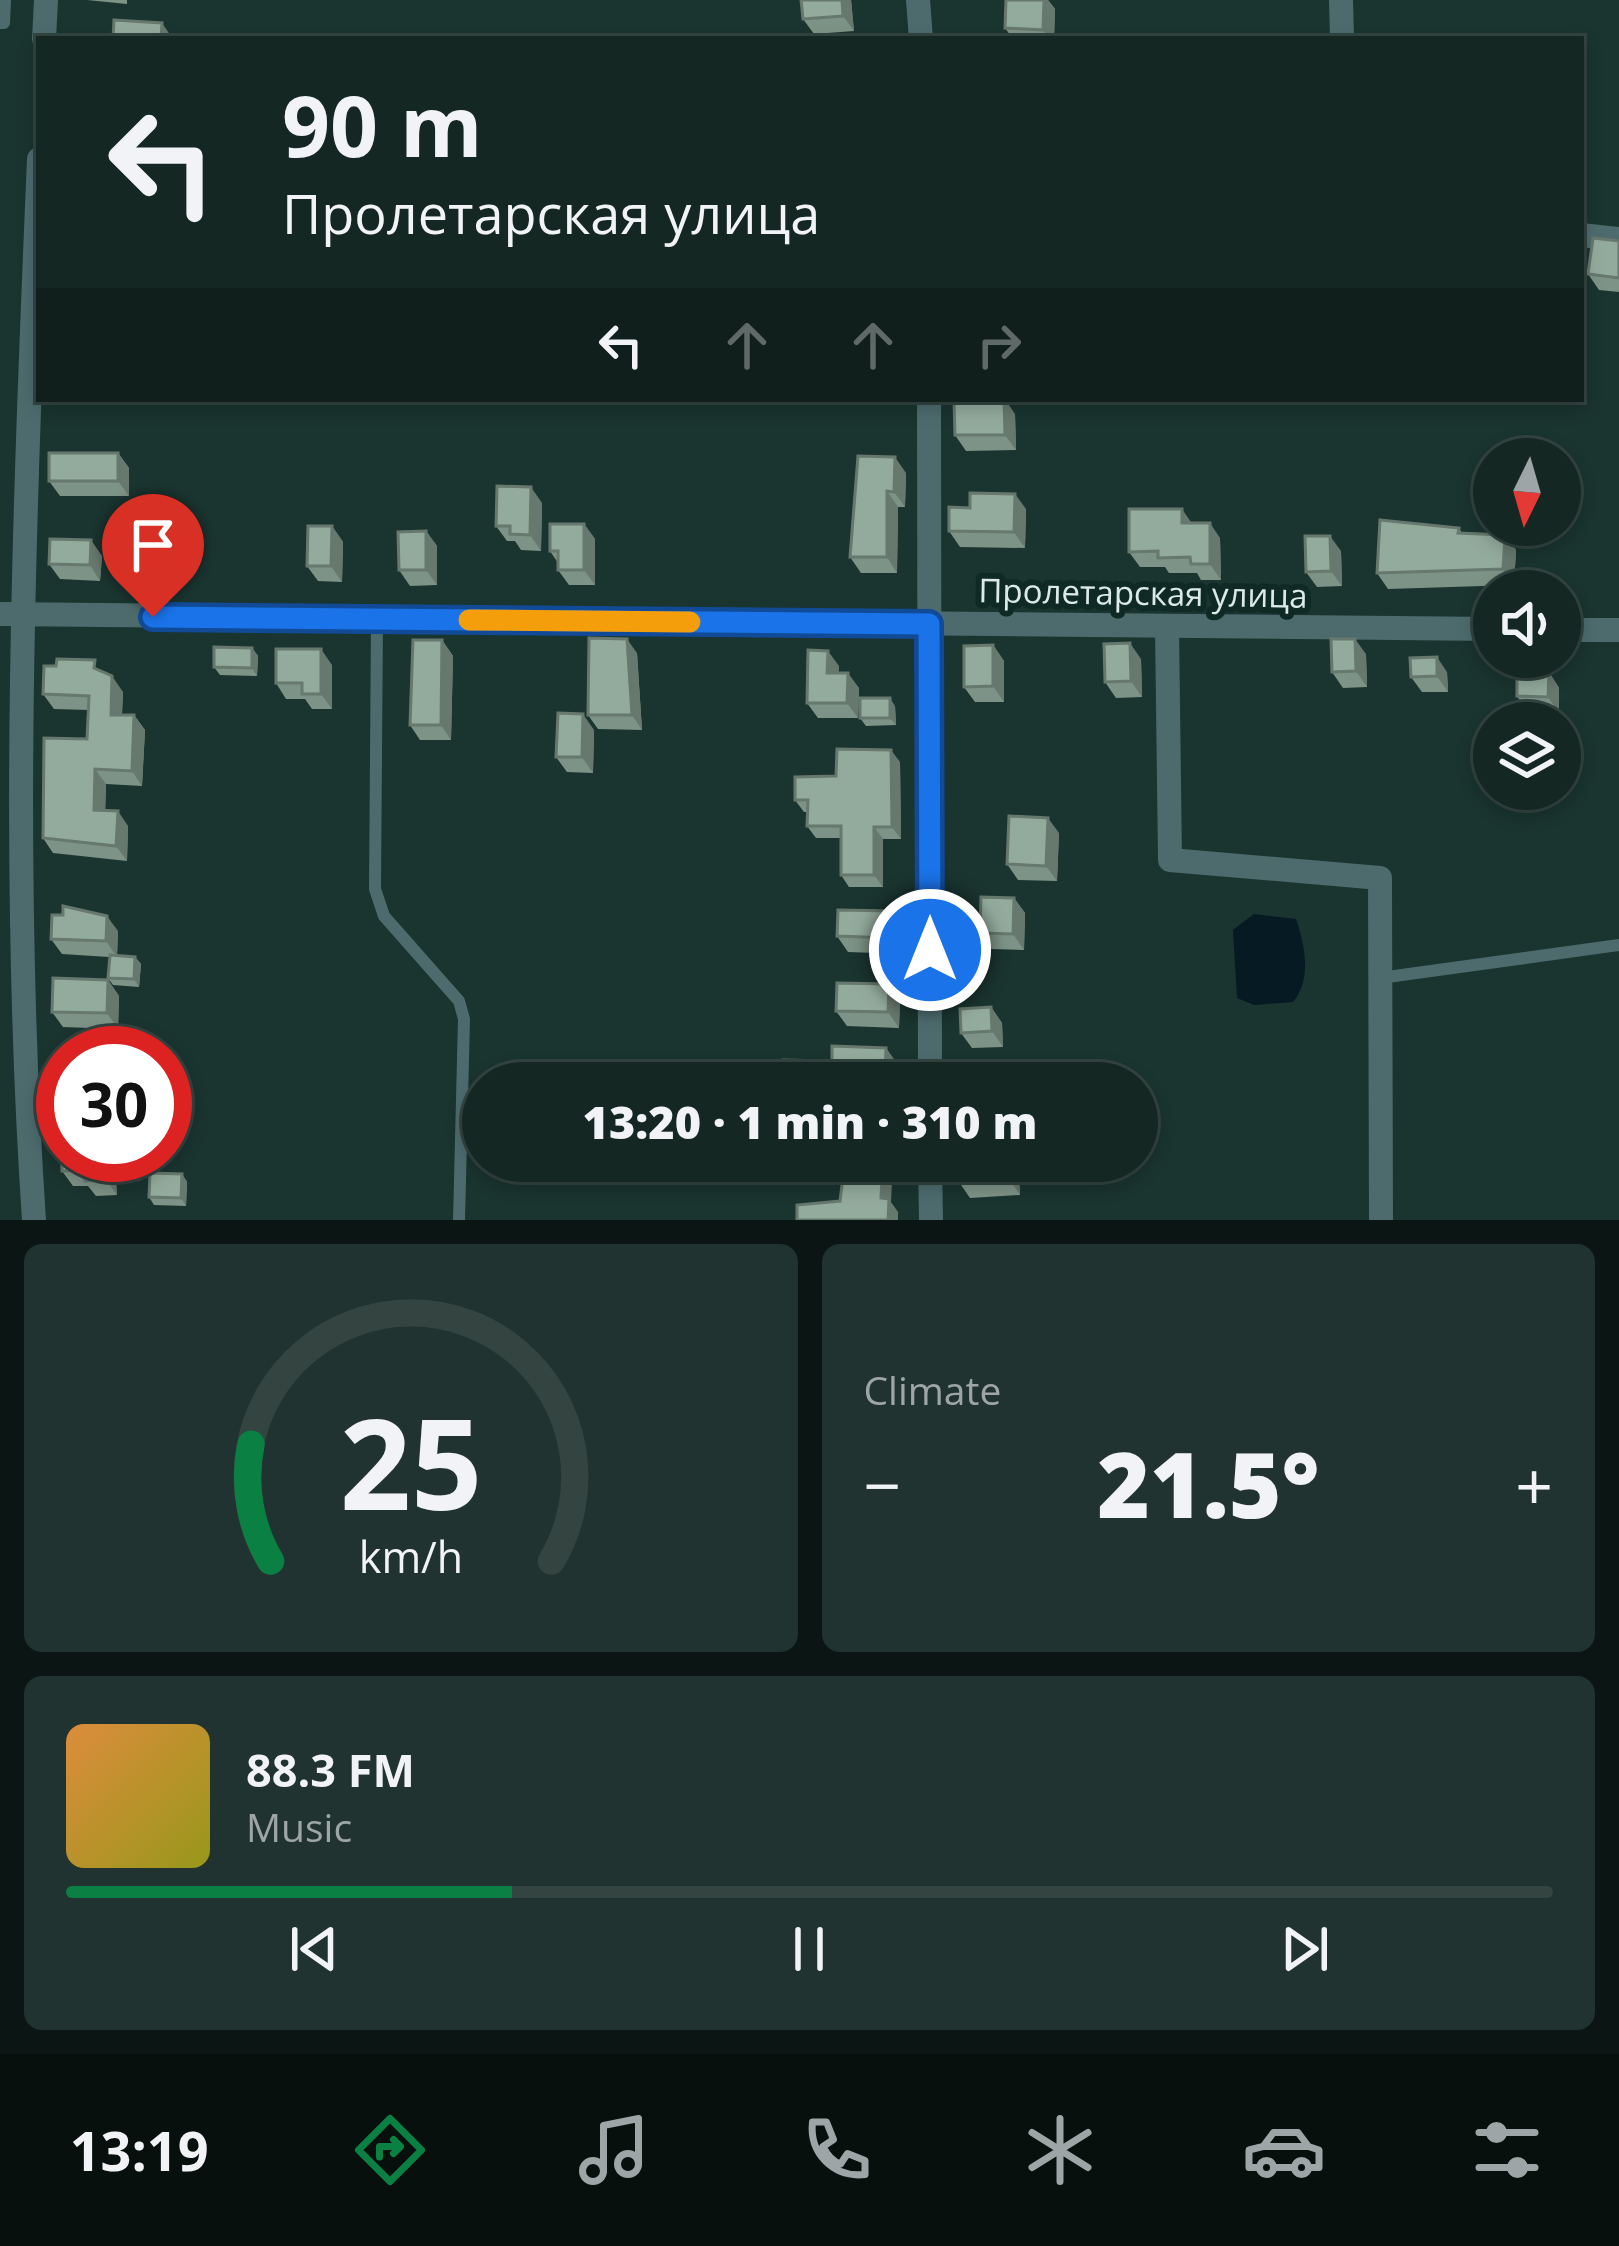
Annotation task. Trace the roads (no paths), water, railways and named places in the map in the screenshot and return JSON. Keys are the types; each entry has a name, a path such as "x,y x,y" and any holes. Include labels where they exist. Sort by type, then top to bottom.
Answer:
{"street":[{"path":"44,36 46,0"},
{"path":"918,0 920,36"},
{"path":"1341,0 1342,36"},
{"path":"34,1220 10,615 36,206"},
{"path":"1584,235 1619,239"},
{"path":"929,402 930,1062"},
{"name":"Пролетарская улица","path":"10,615 1473,629"},
{"path":"1167,626 1170,860 1380,878 1381,1220"},
{"path":"1581,630 1619,630"},
{"path":"930,1182 931,1220"}],"lane":[{"path":"0,23 5,0"},
{"path":"377,619 375,889 384,916 459,1001 464,1019 460,1220"},
{"path":"1380,978 1619,945"}],"water":[{"path":"1254,914 1296,919 1305,973 1293,1002 1254,1005 1237,998 1233,930"}]}
